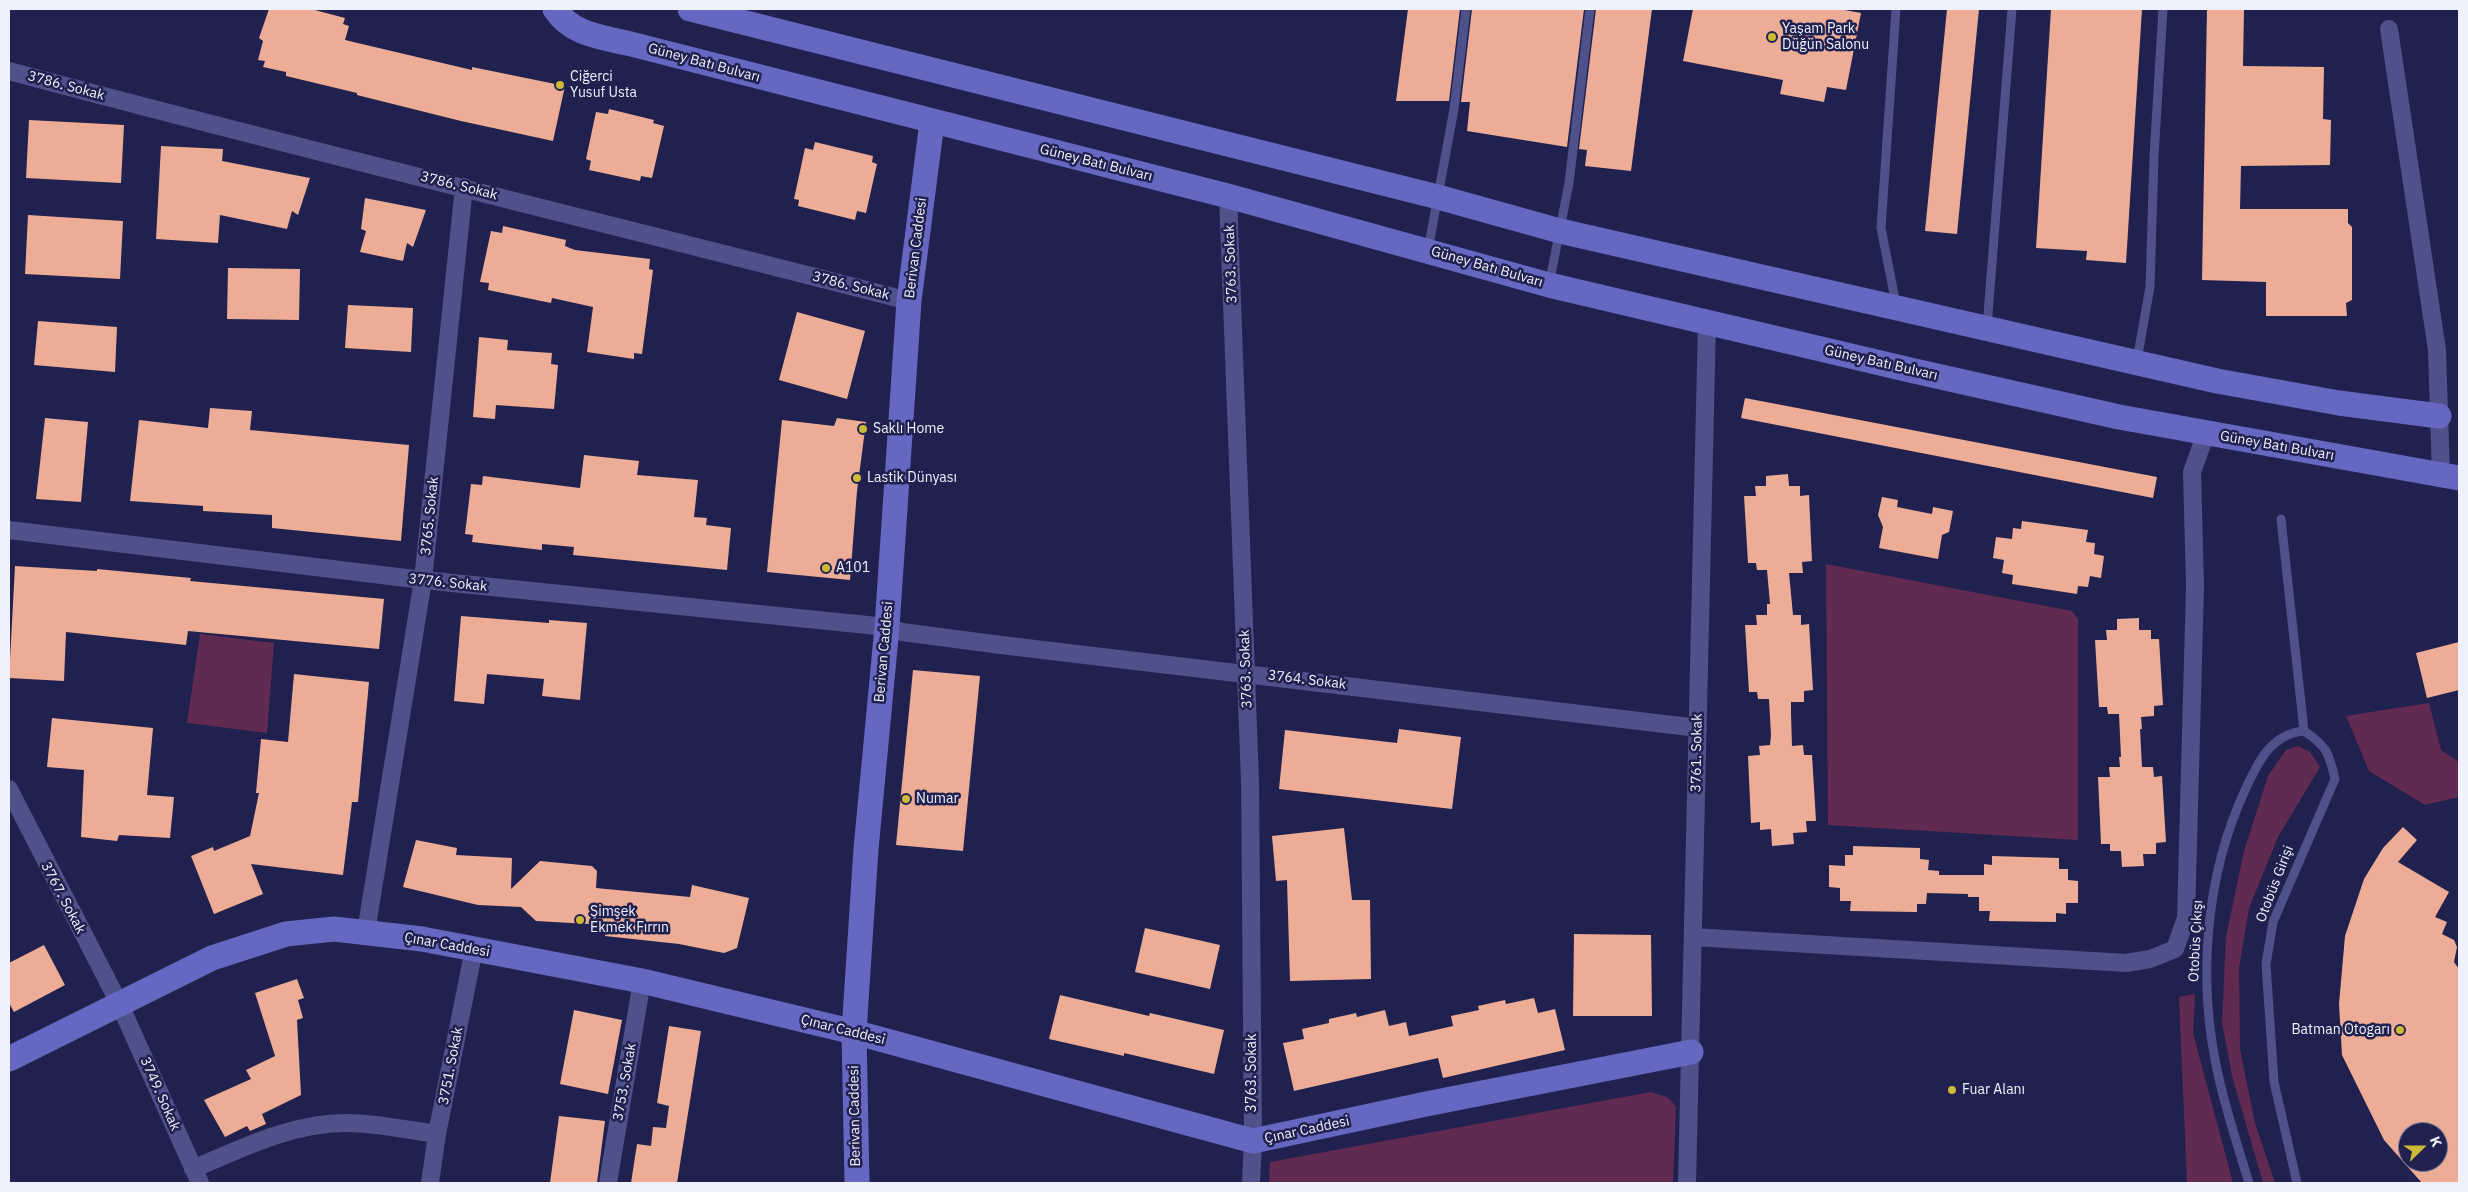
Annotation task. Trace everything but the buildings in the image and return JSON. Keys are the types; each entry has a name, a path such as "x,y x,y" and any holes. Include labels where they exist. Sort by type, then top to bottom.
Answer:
{"street":[{"path":"690,9 1438,197 1560,231 2217,381 2339,403 2439,416"},
{"name":"Güney Batı Bulvarı","path":"558,13 585,34 627,43 1228,196 1549,285 2110,415 2443,475"},
{"path":"2388,29 2437,350 2443,475"},
{"name":"3786. Sokak","path":"9,71 276,143 464,187 909,301"},
{"name":"Berivan Caddesi","path":"856,1183 854,1032 866,849 887,627 909,301 932,122"},
{"name":"3765. Sokak","path":"366,932 423,580 464,187"},
{"name":"3763. Sokak","path":"1228,196 1250,781 1253,1141 1251,1183"},
{"name":"3761. Sokak","path":"1687,1183 1707,322"},
{"path":"1693,937 2126,963 2150,959 2175,949 2186,918 2195,586 2192,472 2206,433"},
{"name":"3776. Sokak","path":"9,530 423,580 887,627"},
{"name":"3764. Sokak","path":"887,627 902,632 1698,728"},
{"name":"3767. Sokak","path":"11,800 120,1005"},
{"name":"Çınar Caddesi","path":"9,1059 212,958 286,934 334,929 422,939 642,981 854,1032 1253,1141 1436,1102 1691,1052"},
{"name":"3751. Sokak","path":"430,1183 437,1134 474,949"},
{"name":"3753. Sokak","path":"608,1183 642,981"},
{"name":"3749. Sokak","path":"120,1005 196,1176"},
{"path":"196,1176 269,1137 294,1130 346,1123 437,1134"}],"lane":[{"path":"1428,250 1454,109 1466,9"},
{"path":"1549,285 1569,183 1590,9"},
{"path":"1896,9 1881,228 1897,309"},
{"path":"1987,330 2012,9"},
{"path":"2136,363 2150,287 2154,156 2163,9"},
{"path":"2281,519 2304,731"},
{"name":"Otobüs Çıkışı","path":"2249,1183 2217,1073 2207,999 2208,942 2213,889 2242,797 2258,762 2278,738 2294,732 2304,731"},
{"name":"Otobüs Girişi","path":"2297,1183 2274,1082 2269,1039 2266,964 2273,922 2335,780 2330,760 2322,743 2304,731"}],"shaded area":[{"path":"1826,564 2072,611 2078,619 2078,840 1828,825"},
{"path":"200,634 274,643 267,733 187,723"},
{"path":"2429,703 2441,750 2459,762 2459,797 2425,805 2369,771 2346,716"},
{"path":"2298,746 2310,752 2320,767 2278,837 2249,908 2239,968 2240,1049 2255,1123 2275,1183 2263,1183 2232,1076 2222,1022 2226,937 2244,851 2268,776 2286,750"},
{"path":"2195,994 2193,1033 2233,1183 2187,1183 2179,997"},
{"path":"1651,1092 1667,1097 1676,1106 1673,1183 1269,1183 1270,1162"}],"place":[{"name":"Yaşam Park Düğün Salonu","path":"1772,37"},
{"name":"Ciğerci Yusuf Usta","path":"560,85"},
{"name":"Saklı Home","path":"863,429"},
{"name":"Lastik Dünyası","path":"857,478"},
{"name":"A101","path":"826,568"},
{"name":"Numar","path":"906,799"},
{"name":"Şimşek Ekmek Fırrın","path":"580,920"},
{"name":"Batman Otogarı","path":"2400,1030"},
{"name":"Fuar Alanı","path":"1952,1090"}]}
